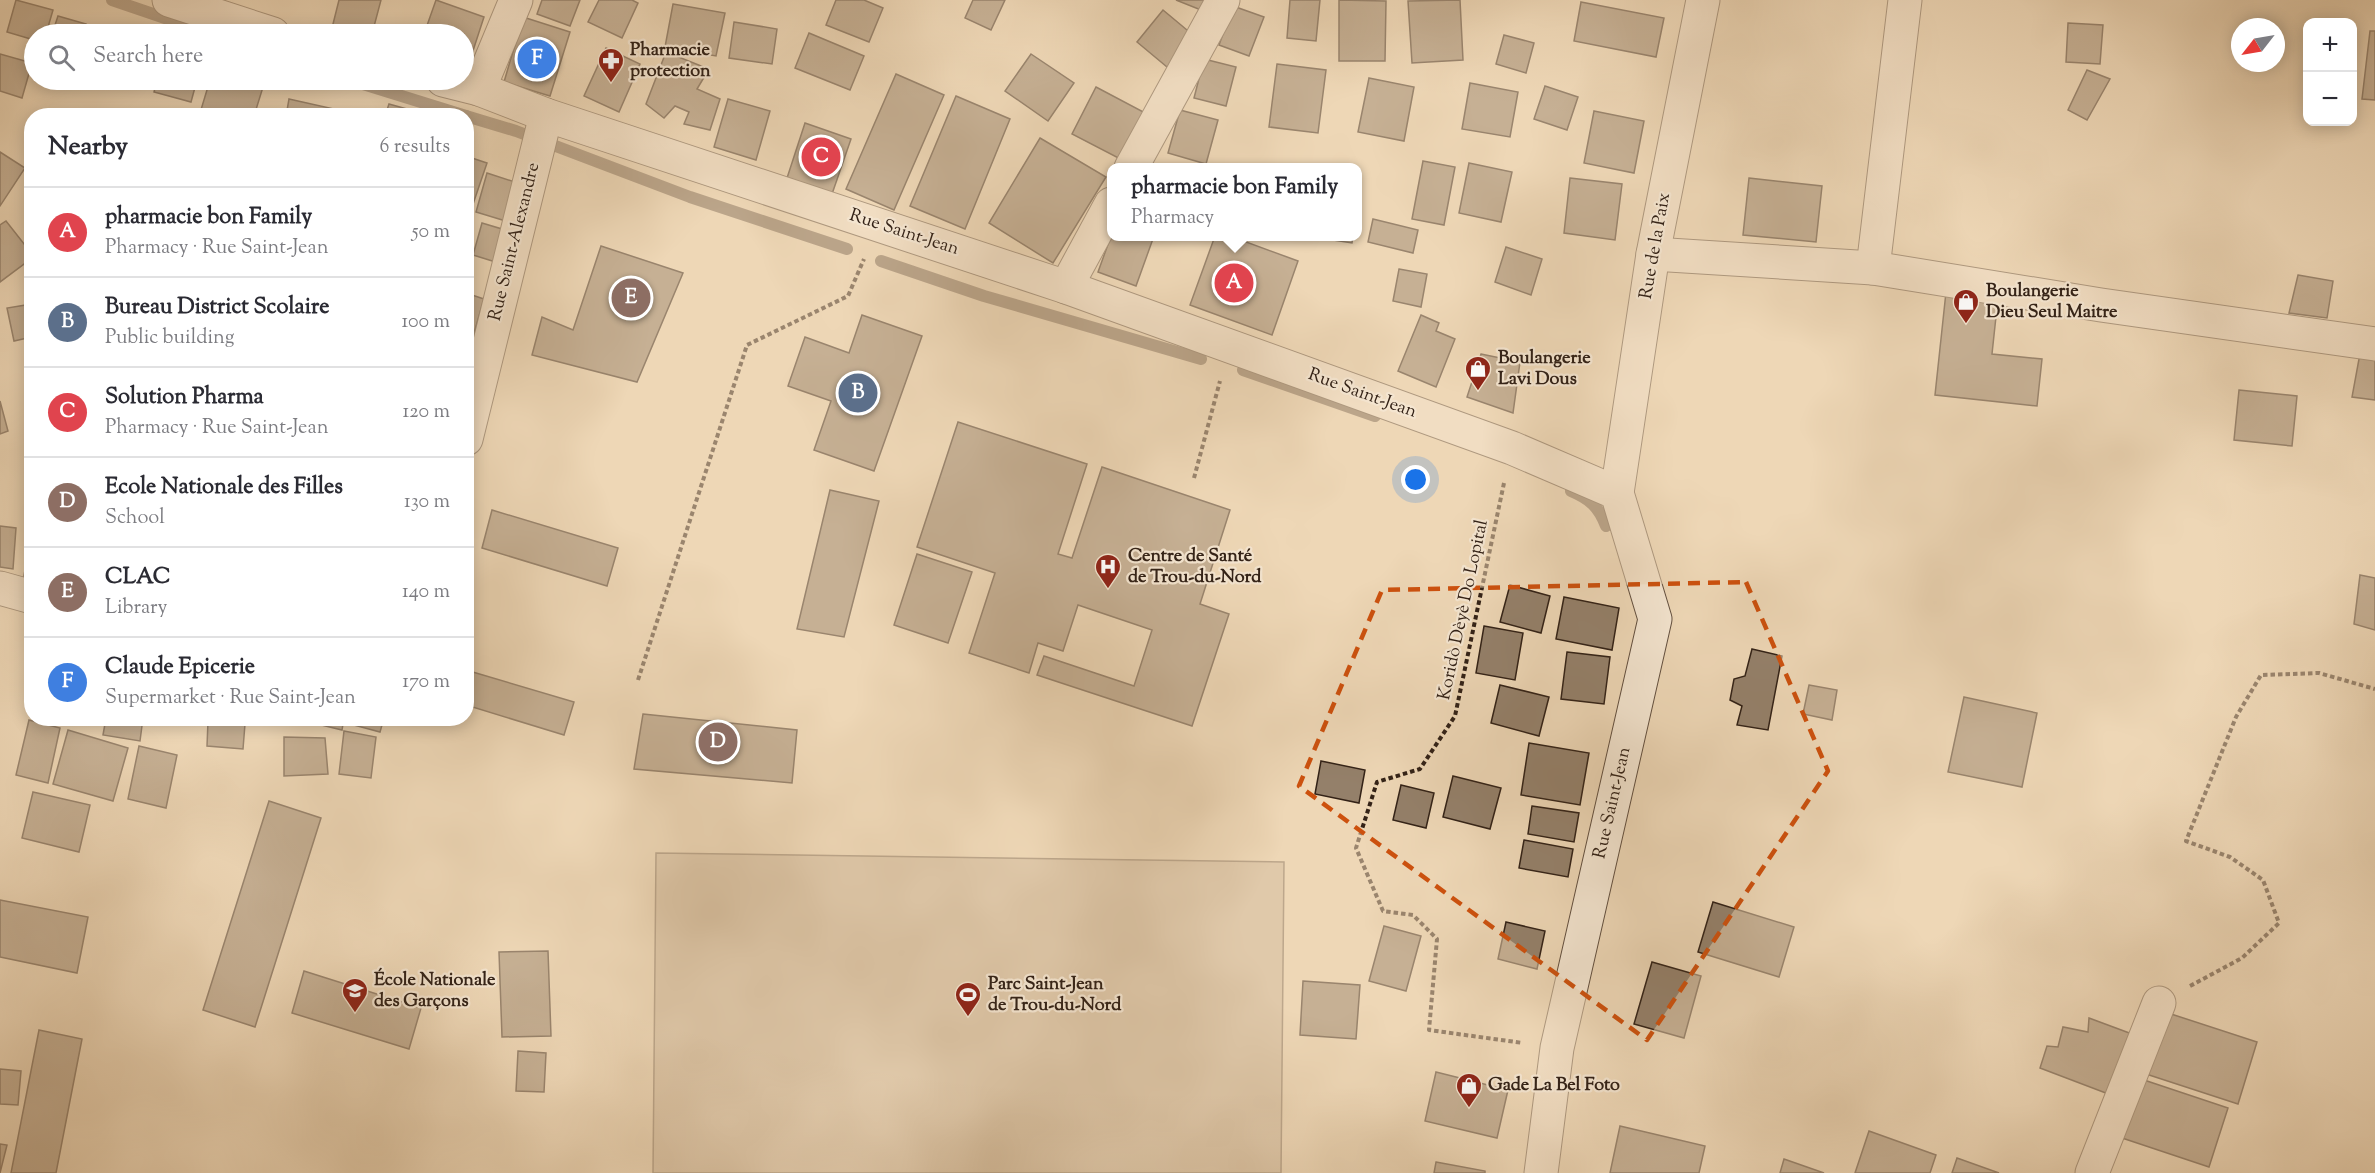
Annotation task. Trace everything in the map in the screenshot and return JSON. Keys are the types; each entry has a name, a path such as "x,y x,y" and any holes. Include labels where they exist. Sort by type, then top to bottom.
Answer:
{"street":[{"path":"169,0 242,24"},
{"path":"479,89 516,0"},
{"path":"1134,163 1223,0"},
{"name":"Rue de la Paix","path":"1617,493 1653,254 1703,0"},
{"path":"1873,268 1905,0"},
{"name":"Rue Saint-Jean","path":"474,88 542,133 876,224 1066,287 1512,448 1617,493 1655,619 1557,1048 1542,1173"},
{"name":"Rue Saint-Alexandre","path":"474,407 542,133"},
{"path":"1066,287 1107,211"},
{"path":"1653,254 1873,268 2101,305 2375,344"},
{"path":"0,588 24,595"},
{"path":"2092,1173 2159,1003"}],"path":[{"path":"639,680 747,345 848,296 861,268 876,224"},
{"path":"1194,478 1229,346"},
{"name":"Koridò Dèyè Do Lopital","path":"1512,448 1455,716 1420,769 1377,782 1356,848 1383,910 1413,915 1437,939 1429,1030 1557,1048"},
{"path":"2159,1003 2242,958 2279,923 2263,880 2230,857 2186,841 2236,717 2261,675 2319,673 2375,689"}],"highlighted area":[{"path":"1746,582 1828,771 1647,1040 1299,786 1382,590"}],"shaded area":[{"name":"Parc Saint-Jean de Trou-du-Nord","path":"656,853 1284,862 1281,1173 653,1173"}],"building":[{"path":"16,0 53,10 49,24 24,24 24,37 7,32"},
{"path":"339,0 381,0 375,24 333,24"},
{"path":"436,0 484,17 474,48 474,24 428,24"},
{"path":"542,0 580,0 570,26 537,14"},
{"path":"599,0 632,0 638,3 622,38 588,22"},
{"path":"836,0 864,0 883,8 869,42 826,25"},
{"path":"973,0 1005,0 991,30 965,18"},
{"path":"1176,0 1205,0 1201,10"},
{"path":"1290,0 1320,0 1316,41 1287,38"},
{"path":"1339,0 1386,1 1385,61 1339,61"},
{"path":"1460,0 1463,60 1412,63 1408,1"},
{"path":"1581,2 1664,18 1656,57 1574,41"},
{"path":"673,4 725,13 716,56 665,47"},
{"path":"1233,6 1264,17 1249,56 1219,45"},
{"path":"1163,10 1199,40 1173,72 1137,42"},
{"path":"58,16 86,24 55,24"},
{"path":"523,17 570,32 550,96 504,82"},
{"path":"734,22 777,29 772,64 729,58"},
{"path":"2068,23 2103,25 2100,64 2066,62"},
{"path":"2370,31 2375,31 2375,100 2362,99"},
{"path":"809,33 864,56 850,90 795,68"},
{"path":"1504,35 1534,43 1526,73 1496,64"},
{"path":"606,48 640,64 619,112 584,96"},
{"path":"666,52 709,69 697,89 720,99 710,130 684,124 689,112 675,106 664,118 646,104"},
{"path":"0,54 24,61 24,90 22,98 0,91"},
{"path":"1031,54 1074,83 1048,121 1005,91"},
{"path":"1204,59 1236,67 1226,106 1194,98"},
{"path":"1277,64 1326,70 1318,133 1269,127"},
{"path":"2087,70 2110,79 2087,120 2068,110"},
{"path":"896,74 944,95 894,210 846,189"},
{"path":"1369,78 1414,87 1404,141 1358,132"},
{"path":"1470,83 1518,92 1510,137 1462,129"},
{"path":"1545,86 1578,97 1567,130 1534,119"},
{"path":"1096,87 1151,116 1128,163 1072,134"},
{"path":"154,90 194,90 191,102 154,92"},
{"path":"207,90 262,90 256,108 202,108"},
{"path":"956,96 1010,119 965,229 910,206"},
{"path":"289,99 330,108 287,108"},
{"path":"728,99 770,111 756,160 714,147"},
{"path":"389,104 403,108 388,108"},
{"path":"1180,110 1218,120 1206,163 1168,153"},
{"path":"1594,111 1644,121 1634,173 1584,163"},
{"path":"805,123 851,139 832,194 787,178"},
{"path":"1040,138 1106,177 1053,263 989,223"},
{"path":"0,152 24,170 0,206"},
{"path":"474,159 487,163 474,201"},
{"path":"1423,161 1455,167 1444,225 1412,219"},
{"path":"1469,163 1512,172 1501,222 1459,213"},
{"path":"487,173 521,184 509,222 476,212"},
{"path":"1570,178 1622,184 1615,240 1564,233"},
{"path":"1749,178 1822,186 1816,242 1743,235"},
{"path":"1373,219 1418,230 1413,253 1368,242"},
{"path":"6,221 24,244 24,264 0,282 0,225"},
{"path":"482,223 512,232 502,264 474,255"},
{"path":"1109,241 1152,241 1136,286 1098,272"},
{"path":"1213,241 1244,241 1298,261 1272,335 1190,305"},
{"path":"601,246 683,273 637,382 532,355 542,317 573,330"},
{"path":"1506,247 1542,259 1531,295 1495,282"},
{"path":"1399,269 1427,274 1421,307 1393,301"},
{"path":"2298,275 2333,281 2327,318 2289,313"},
{"path":"1946,292 1998,298 1992,354 2042,359 2037,406 1935,395"},
{"path":"474,296 484,299 474,333"},
{"path":"24,305 24,339 14,341 7,308"},
{"path":"862,315 922,336 874,471 814,450 831,401 788,386 805,337 849,353"},
{"path":"1421,315 1439,323 1436,331 1455,339 1436,387 1398,371"},
{"path":"2361,348 2375,350 2375,400 2352,397"},
{"path":"1481,354 1520,362 1513,413 1467,397"},
{"path":"2239,390 2297,396 2292,446 2234,440"},
{"path":"0,401 8,431 0,434"},
{"path":"958,422 1087,464 1058,554 1072,558 1102,467 1230,510 1200,604 1229,614 1192,726 1037,675 1044,656 1134,686 1152,630 1078,605 1063,651 1038,643 1029,673 969,653 995,573 917,547"},
{"path":"830,490 879,501 844,637 797,629"},
{"path":"492,510 618,548 607,586 482,548"},
{"path":"0,526 16,528 13,569 0,567"},
{"path":"917,554 972,572 948,643 894,625"},
{"path":"2360,575 2375,578 2375,630 2354,624"},
{"path":"1510,585 1550,596 1541,633 1500,622"},
{"path":"1564,597 1619,608 1612,650 1556,639"},
{"path":"1484,626 1523,633 1515,680 1476,673"},
{"path":"1752,649 1782,656 1768,730 1737,725 1742,706 1730,700 1734,679 1745,676"},
{"path":"1567,652 1610,657 1604,704 1561,699"},
{"path":"474,672 574,702 564,735 474,707"},
{"path":"1500,685 1549,697 1539,736 1491,723"},
{"path":"1809,685 1837,690 1832,720 1803,714"},
{"path":"1964,697 2037,713 2022,787 1948,772"},
{"path":"643,714 797,730 792,783 634,769"},
{"path":"28,726 60,728 48,783 16,775"},
{"path":"105,726 142,726 140,741 103,735"},
{"path":"208,726 245,726 243,749 207,746"},
{"path":"325,726 343,726 342,730"},
{"path":"358,726 382,726 380,732"},
{"path":"68,730 128,748 113,801 53,784"},
{"path":"344,731 376,737 371,778 339,774"},
{"path":"284,737 325,738 328,774 284,776"},
{"path":"1529,743 1589,753 1580,805 1521,795"},
{"path":"139,746 177,755 166,808 128,799"},
{"path":"1321,761 1365,770 1359,803 1315,794"},
{"path":"1453,776 1501,788 1490,829 1443,817"},
{"path":"1401,785 1434,793 1426,828 1393,820"},
{"path":"33,792 90,805 79,852 22,838"},
{"path":"269,801 321,818 255,1027 203,1010"},
{"path":"1532,806 1579,813 1574,842 1528,834"},
{"path":"1524,840 1573,849 1568,877 1519,868"},
{"path":"0,900 88,917 77,973 0,957"},
{"path":"1713,902 1794,927 1779,977 1698,952"},
{"path":"1506,922 1545,931 1537,969 1498,959"},
{"path":"1384,926 1421,936 1406,991 1369,981"},
{"path":"548,951 551,1036 502,1037 499,952"},
{"path":"1652,962 1701,976 1684,1038 1634,1024"},
{"path":"304,971 421,1008 409,1049 292,1013"},
{"path":"1303,981 1360,985 1356,1039 1300,1035"},
{"path":"2165,1012 2257,1042 2238,1104 2146,1074"},
{"path":"2089,1018 2132,1034 2111,1095 2040,1068 2047,1046 2058,1047 2063,1027 2088,1032"},
{"path":"39,1030 82,1039 56,1173 11,1173"},
{"path":"518,1051 546,1053 544,1092 516,1091"},
{"path":"0,1069 21,1071 18,1105 0,1104"},
{"path":"1436,1072 1508,1090 1497,1138 1425,1121"},
{"path":"2141,1079 2228,1108 2209,1167 2122,1138"},
{"path":"1620,1126 1705,1146 1699,1173 1610,1173"},
{"path":"1869,1131 1936,1155 1930,1173 1855,1173"},
{"path":"0,1144 7,1145 0,1173"},
{"path":"1957,1158 1999,1173 1952,1173"},
{"path":"1784,1159 1824,1173 1780,1173"},
{"path":"1436,1162 1485,1171 1485,1173 1434,1173"}],"waterway":[{"path":"112,0 183,24"},
{"path":"382,90 440,108"},
{"path":"474,118 516,131 690,197 847,249"},
{"path":"881,261 984,296 1201,359"},
{"path":"1243,370 1375,416"},
{"path":"1571,491 1593,504 1606,526"}],"place":[{"name":"Claude Epicerie","path":"537,59"},
{"name":"Pharmacie protection","path":"611,84"},
{"name":"Solution Pharma","path":"821,157"},
{"name":"pharmacie bon Family","path":"1234,283"},
{"name":"CLAC","path":"631,298"},
{"name":"Boulangerie Dieu Seul Maitre","path":"1966,325"},
{"name":"Boulangerie Lavi Dous","path":"1478,392"},
{"name":"Bureau District Scolaire","path":"858,393"},
{"name":"Centre de Santé de Trou-du-Nord","path":"1108,590"},
{"name":"Ecole Nationale des Filles","path":"718,742"},
{"name":"École Nationale des Garçons","path":"355,1014"},
{"name":"Parc Saint-Jean de Trou-du-Nord","path":"968,1018"},
{"name":"Gade La Bel Foto","path":"1469,1109"}]}
